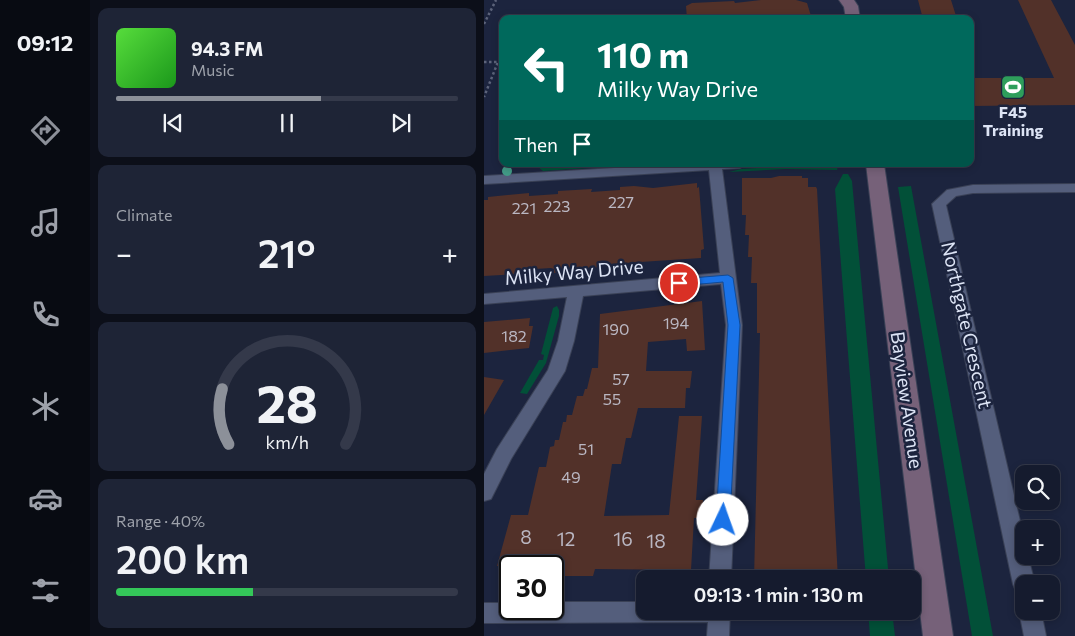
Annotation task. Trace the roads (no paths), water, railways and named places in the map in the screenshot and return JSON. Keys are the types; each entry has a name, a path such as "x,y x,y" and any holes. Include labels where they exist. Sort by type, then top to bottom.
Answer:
{"main road":[{"name":"Bayview Avenue","path":"875,167 938,636"}],"street":[{"path":"484,180 698,167"},
{"path":"715,167 734,325 720,570"},
{"name":"Northgate Crescent","path":"1022,575 939,204 952,193 973,189 1075,188"},
{"name":"Milky Way Drive","path":"484,299 728,278"},
{"path":"484,493 504,454 556,371 566,341 576,292"},
{"path":"484,613 636,612"},
{"path":"718,620 718,636"},
{"path":"1032,620 1035,636"}],"place":[{"name":"F45 Training","path":"1013,87"}]}
